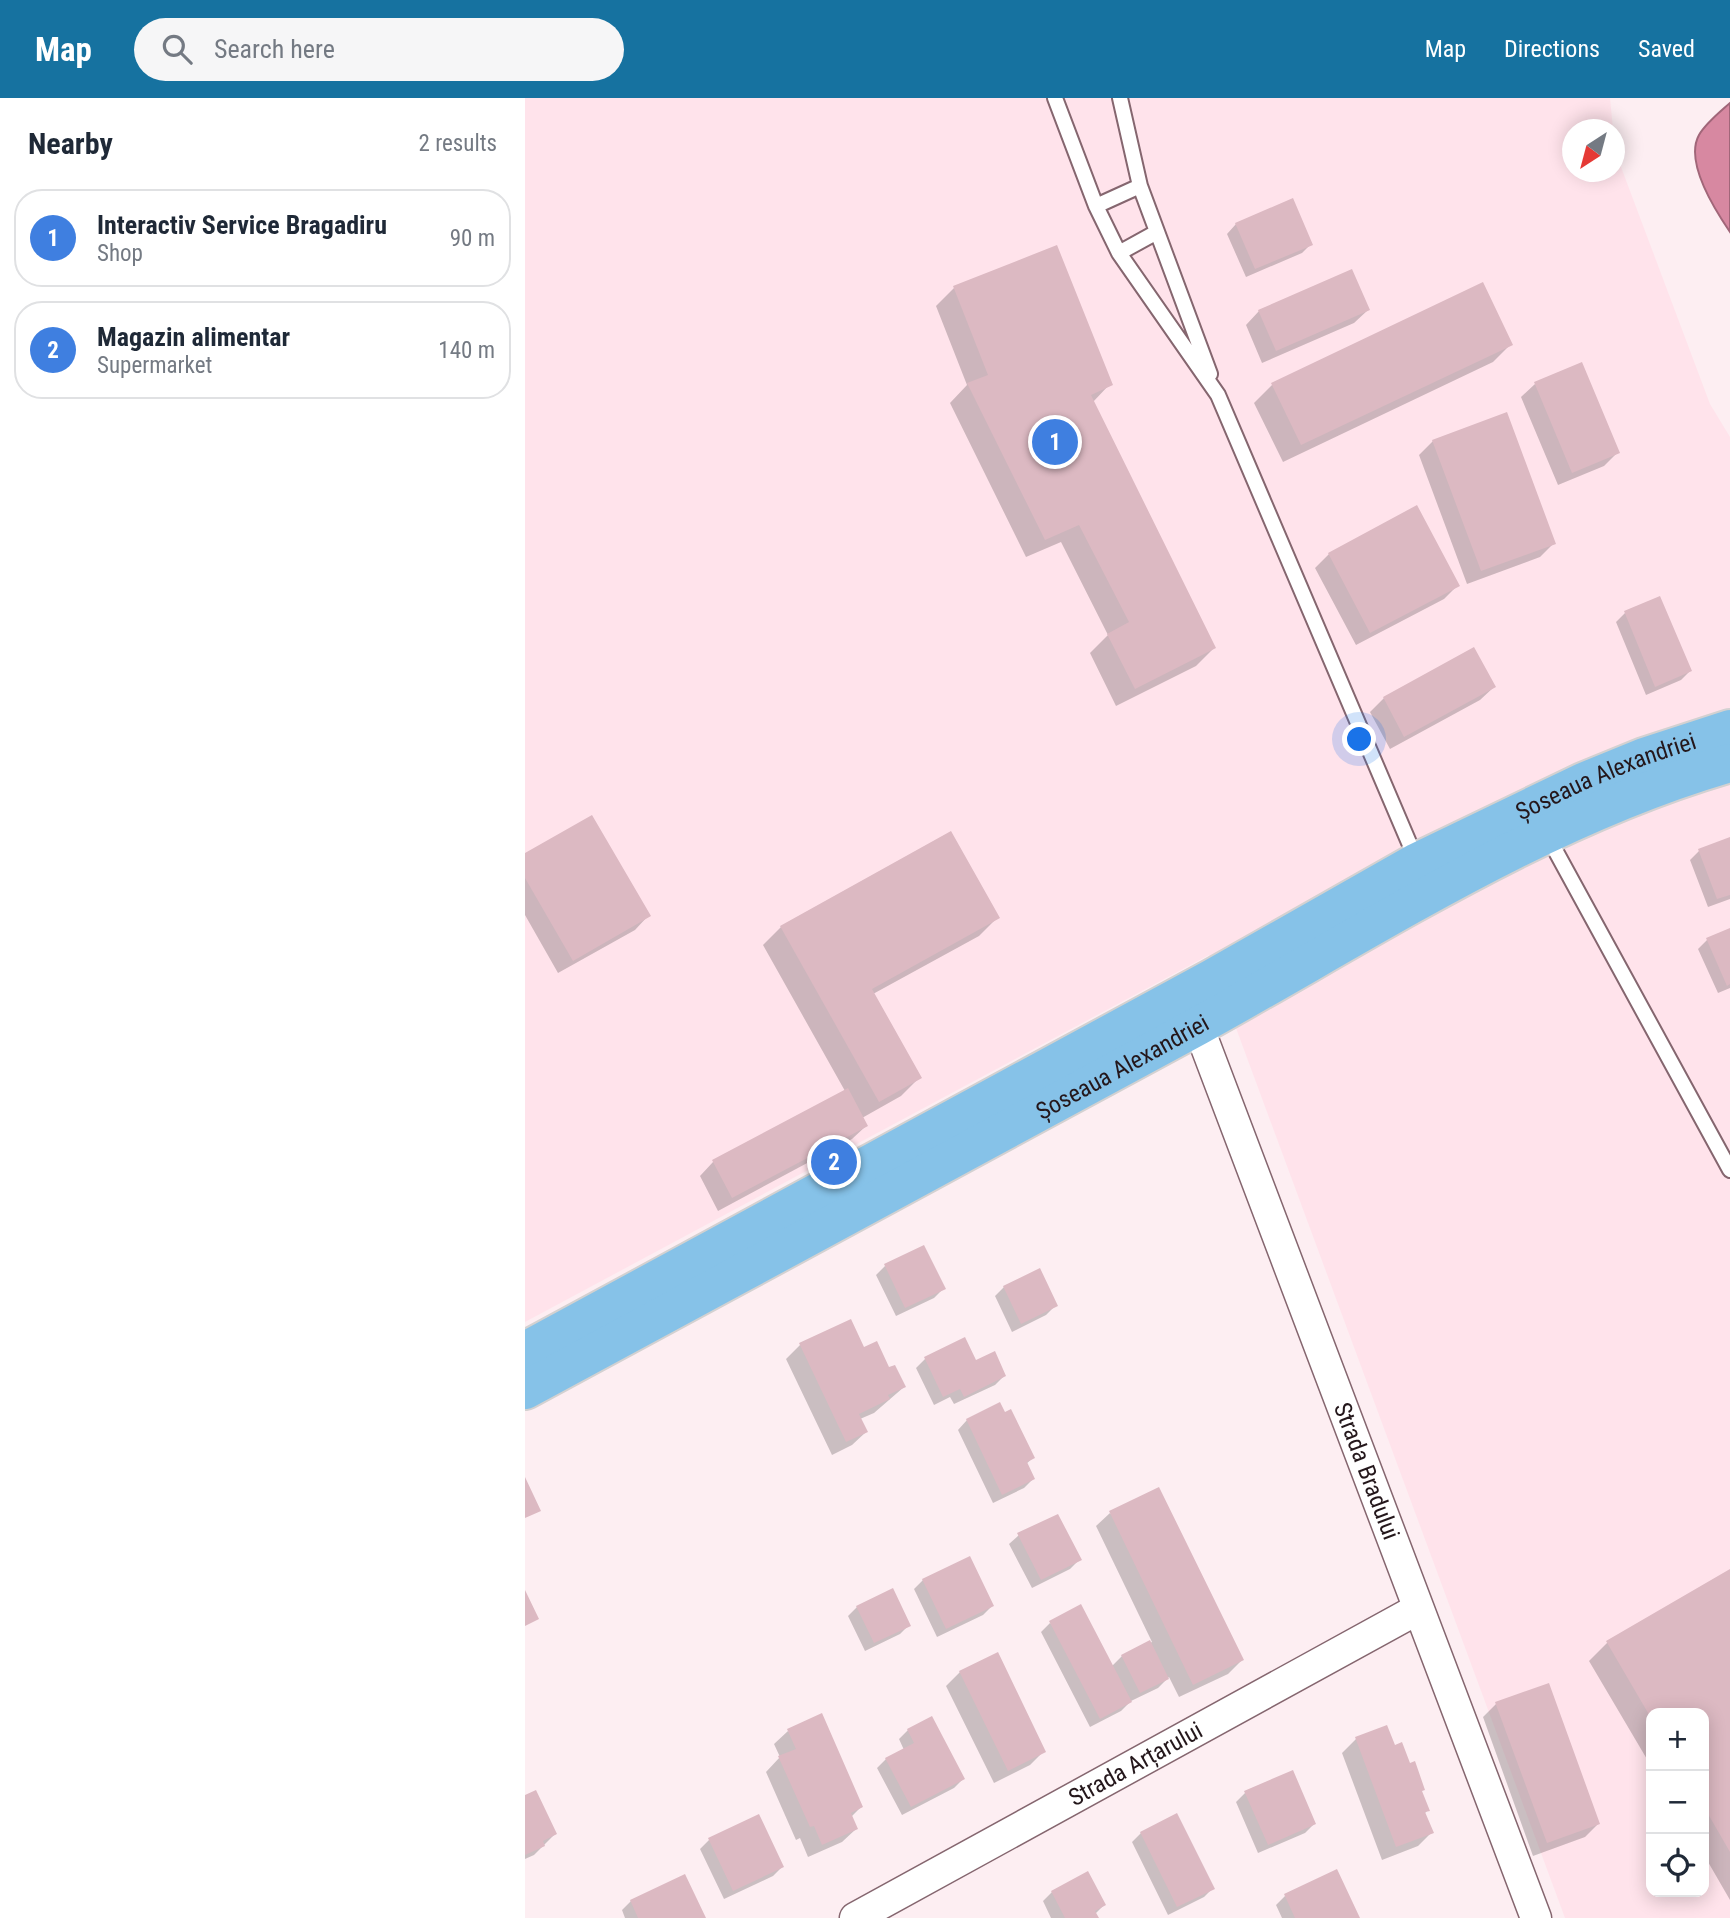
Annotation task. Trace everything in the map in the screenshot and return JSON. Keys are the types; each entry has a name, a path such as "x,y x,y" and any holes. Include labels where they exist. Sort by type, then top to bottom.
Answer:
{"highway":[{"name":"Șoseaua Alexandriei","path":"525,1351 1199,985 1417,862 1583,782 1662,750 1730,729"},
{"name":"Șoseaua Alexandriei","path":"525,1390 1198,1026 1426,897 1547,835 1628,798 1730,763"}],"street":[{"name":"Strada Bradului","path":"1198,1026 1536,1918"},
{"name":"Strada Arțarului","path":"855,1918 1418,1609"}],"lane":[{"path":"1055,98 1096,206 1119,253 1218,395"},
{"path":"1121,98 1140,186 1218,395 1417,862"},
{"path":"1096,206 1140,186"},
{"path":"1119,253 1157,232"},
{"path":"1547,835 1730,1170"}],"shaded area":[{"path":"525,98 1610,98 1612,119 1562,119 1562,182 1625,182 1625,178 1710,404 1730,437 1730,1918 1565,1918 1209,955 525,1322"},
{"path":"1730,103 1730,232 1703,185 1695,158 1695,146 1709,122"}],"building":[{"path":"1293,198 1313,245 1255,269 1235,223"},
{"path":"1057,245 1113,385 1091,395 1216,648 1135,689 1107,634 1129,622 1079,525 1045,540 967,383 988,375 953,286"},
{"path":"1352,269 1370,310 1276,351 1258,310"},
{"path":"1483,282 1513,345 1301,445 1271,383"},
{"path":"1582,362 1620,453 1572,473 1534,382"},
{"path":"1507,412 1556,544 1481,571 1432,440"},
{"path":"1417,505 1460,586 1370,633 1328,553"},
{"path":"1660,596 1692,671 1655,687 1624,611"},
{"path":"1474,647 1496,687 1404,737 1383,697"},
{"path":"592,815 651,916 573,961 525,878 525,853"},
{"path":"951,831 1000,918 872,989 922,1078 879,1102 780,926"},
{"path":"1730,837 1730,895 1717,899 1698,849"},
{"path":"1730,928 1730,984 1727,986 1706,938"},
{"path":"848,1088 868,1126 732,1198 712,1160"},
{"path":"924,1245 946,1289 905,1308 884,1264"},
{"path":"1040,1268 1058,1306 1021,1324 1003,1286"},
{"path":"851,1319 864,1347 877,1341 889,1367 895,1365 906,1387 888,1395 890,1399 859,1414 868,1432 846,1442 799,1343"},
{"path":"965,1337 976,1360 995,1351 1006,1376 964,1397 960,1389 943,1397 924,1357"},
{"path":"1000,1402 1005,1412 1011,1409 1035,1458 1027,1462 1035,1479 1002,1495 966,1419"},
{"path":"525,1477 541,1511 525,1518"},
{"path":"1159,1487 1244,1660 1193,1685 1109,1511"},
{"path":"1058,1514 1082,1560 1041,1580 1017,1533"},
{"path":"970,1556 994,1606 946,1629 922,1579"},
{"path":"1730,1569 1730,1852 1709,1816 1709,1708 1646,1709 1606,1641"},
{"path":"893,1588 911,1626 874,1643 856,1606"},
{"path":"525,1590 539,1619 525,1626"},
{"path":"1081,1604 1132,1702 1100,1719 1049,1621"},
{"path":"1150,1640 1169,1679 1140,1693 1121,1655"},
{"path":"998,1652 1046,1752 1008,1771 959,1671"},
{"path":"1549,1683 1600,1824 1547,1843 1495,1702"},
{"path":"822,1713 863,1807 851,1813 858,1829 822,1845 814,1826 810,1827 778,1756 796,1749 787,1729"},
{"path":"932,1716 965,1779 911,1807 885,1758 914,1743 907,1729"},
{"path":"1387,1725 1395,1745 1402,1742 1410,1763 1415,1761 1430,1811 1425,1812 1434,1833 1396,1847 1355,1737"},
{"path":"1293,1770 1316,1824 1268,1845 1244,1791"},
{"path":"536,1790 557,1834 543,1841 545,1846 525,1855 525,1795"},
{"path":"1177,1813 1215,1889 1177,1907 1140,1832"},
{"path":"759,1814 784,1867 733,1891 708,1838"},
{"path":"1337,1869 1360,1918 1295,1918 1284,1894"},
{"path":"1088,1871 1106,1905 1095,1911 1099,1918 1065,1918 1051,1891"},
{"path":"685,1874 706,1918 638,1918 630,1900"}],"place":[{"name":"Interactiv Service Bragadiru","path":"1055,442"},
{"name":"Magazin alimentar","path":"834,1162"}]}
